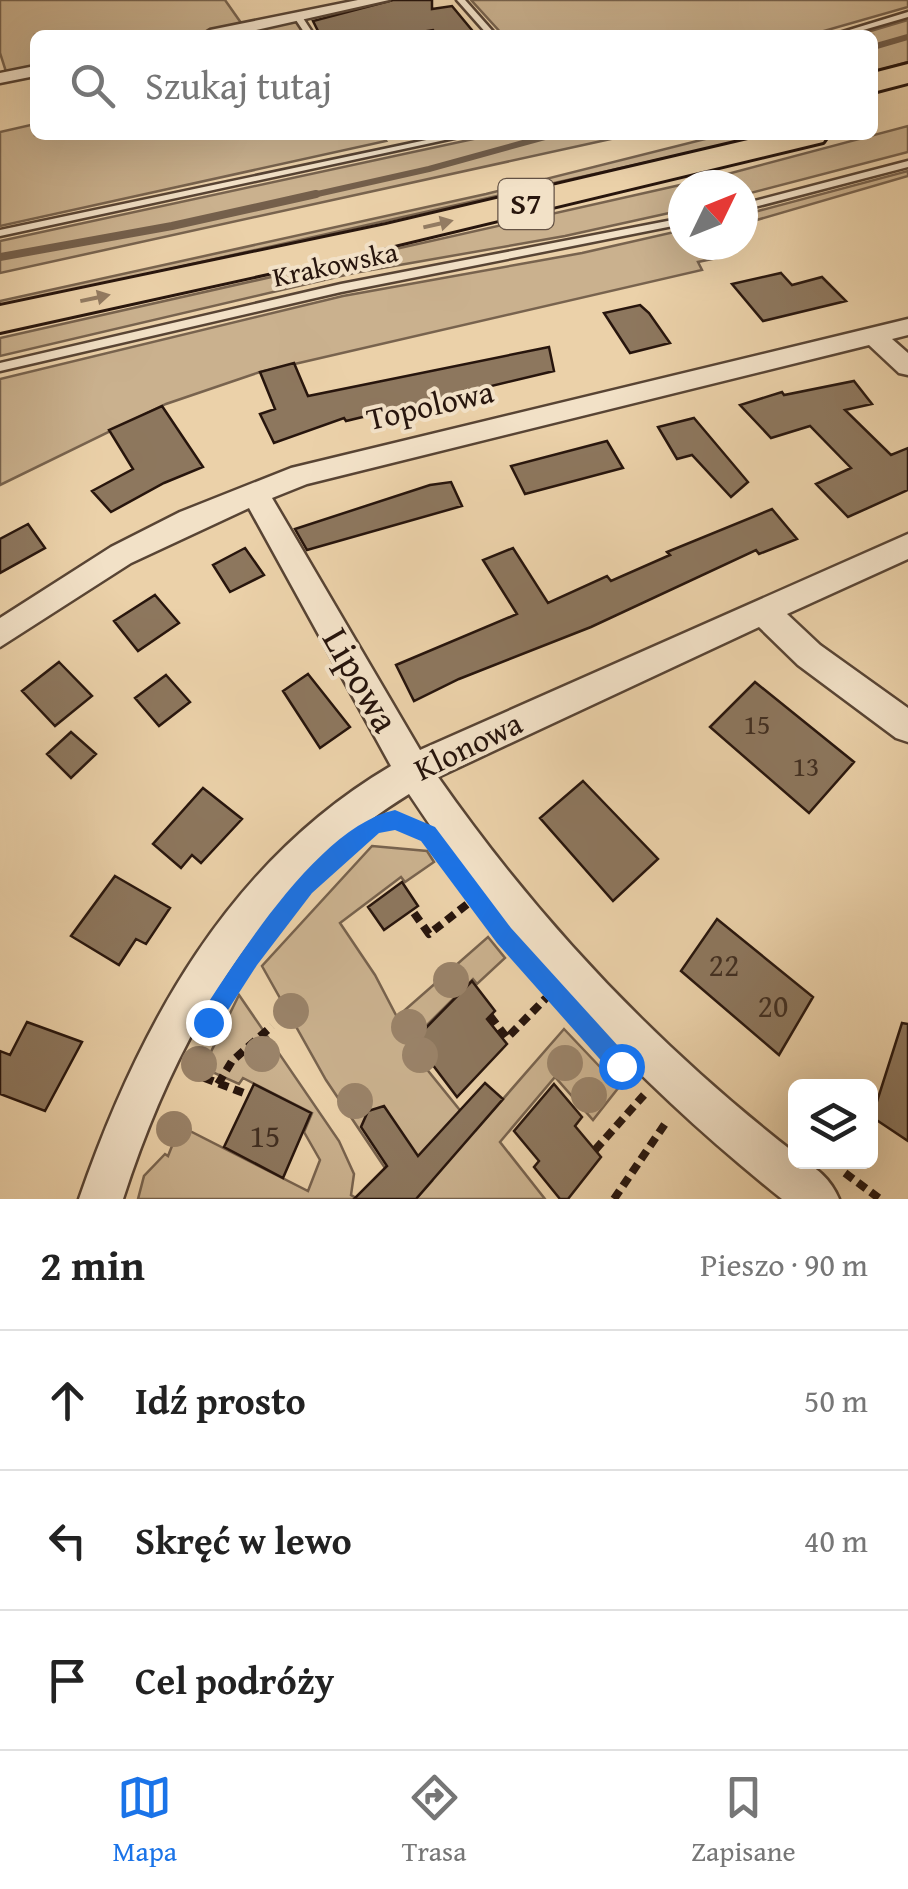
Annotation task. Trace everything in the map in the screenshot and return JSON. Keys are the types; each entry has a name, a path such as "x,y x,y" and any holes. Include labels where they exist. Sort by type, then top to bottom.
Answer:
{"highway":[{"path":"878,82 908,74"},
{"name":"S7","path":"0,290 659,140"},
{"name":"S7","path":"0,319 386,236 790,140"}],"street":[{"path":"234,30 380,0"},
{"path":"0,78 30,72"},
{"name":"Topolowa","path":"0,634 122,554 254,492 364,456 908,328"},
{"path":"873,336 908,367"},
{"name":"Lipowa","path":"254,492 414,771 501,892 620,1028 763,1158 817,1199"},
{"name":"Klonowa","path":"101,1199 117,1146 168,1040 226,938 284,870 342,818 414,771 465,744 908,546"},
{"path":"764,612 809,655 908,728"}],"lane":[{"path":"461,0 488,30"},
{"path":"854,30 908,14"},
{"path":"298,17 307,30"},
{"path":"395,140 401,149"},
{"path":"0,234 440,140"},
{"path":"758,203 908,164"},
{"name":"Krakowska","path":"0,366 356,284 668,225"}],"path":[{"path":"466,884 486,912"},
{"path":"414,912 429,934 476,897"},
{"path":"490,1016 507,1038 553,991"},
{"path":"218,1084 232,1061 272,1026"},
{"path":"177,1083 192,1054"},
{"path":"184,1070 248,1096"},
{"path":"634,1078 660,1102"},
{"path":"596,1150 648,1090"},
{"path":"614,1199 672,1114 682,1123"},
{"path":"839,1169 880,1199"}],"shaded area":[{"path":"0,0 225,0 244,27 294,17 303,30 30,30 30,73 8,78 0,53"},
{"path":"471,0 908,0 908,7 828,30 498,30"},
{"path":"908,20 908,62 878,71 878,30 874,30"},
{"path":"30,125 30,140 386,141 0,226 0,132"},
{"path":"908,126 908,152 758,191 758,170 743,170 855,140 878,140 878,134"},
{"path":"469,140 606,140 0,273 0,241"},
{"path":"701,140 747,140 0,307 0,301 486,194"},
{"path":"908,171 908,176 758,220 758,211"},
{"path":"668,188 668,213 565,236 354,273 0,356 0,338"},
{"path":"668,233 668,260 708,260 698,262 702,270 260,372 166,404 0,485 0,379 343,296"},
{"path":"372,846 427,851 434,862 405,882 401,877 340,923 397,1017 488,937 505,958 477,984 473,979 419,1033 431,1051 421,1062 476,1130 564,1029 619,1087 593,1120 555,1077 500,1142 545,1199 416,1199 432,1181 407,1146 385,1168 326,1080 262,966"},
{"path":"239,995 339,1141 354,1174 351,1195 358,1199 138,1199 144,1176 165,1154 168,1156 180,1126 308,1191 320,1160 304,1132 312,1113 243,1078 239,1084 203,1068"}],"building":[{"path":"393,0 432,0 432,9 452,6 472,30 318,30 313,21"},
{"path":"781,273 792,285 822,277 846,301 763,321 732,284"},
{"path":"640,305 670,343 630,353 604,313"},
{"path":"549,347 554,371 346,421 344,418 274,443 260,414 275,409 260,372 294,363 308,396"},
{"path":"854,381 872,404 845,410 891,455 908,448 908,490 848,517 816,484 851,468 810,426 771,438 740,405 782,392 784,395"},
{"path":"162,406 203,467 111,512 92,491 133,469 109,430"},
{"path":"694,418 748,482 731,497 692,455 677,459 658,427"},
{"path":"607,441 623,468 525,494 511,466"},
{"path":"451,482 462,506 307,550 295,529 430,485"},
{"path":"772,509 797,539 759,554 756,550 591,627 414,701 396,665 517,614 483,560 513,548 548,603 607,576 611,581 670,555 667,552"},
{"path":"28,524 45,548 0,573 0,539"},
{"path":"245,548 264,575 230,592 213,565"},
{"path":"155,595 179,623 138,651 114,621"},
{"path":"59,662 92,696 55,726 22,691"},
{"path":"308,674 350,727 320,748 283,691"},
{"path":"166,675 190,702 159,726 135,698"},
{"path":"755,682 854,762 809,813 710,727"},
{"path":"71,732 96,754 71,778 47,754"},
{"path":"583,781 658,859 613,901 540,818"},
{"path":"203,788 242,819 201,863 192,855 181,868 153,844"},
{"path":"115,876 170,908 146,944 136,939 119,965 71,936"},
{"path":"402,882 418,906 384,930 368,907"},
{"path":"717,919 813,997 779,1055 681,971"},
{"path":"472,981 495,1011 487,1019 507,1044 457,1097 414,1040"},
{"path":"27,1022 82,1042 45,1111 0,1094 0,1051 10,1055"},
{"path":"902,1023 908,1024 908,1141 878,1121 878,1098"},
{"path":"485,1083 503,1099 416,1199 354,1199 387,1166 361,1127 368,1111 384,1106 418,1156"},
{"path":"254,1084 311,1113 283,1178 224,1147"},
{"path":"554,1084 582,1117 575,1126 601,1157 568,1199 560,1199 534,1167 539,1161 514,1131"}],"waterway":[{"path":"878,46 908,37"},
{"path":"304,197 534,140"},
{"path":"0,257 172,226 316,194"}],"route":[{"path":"208,1022 305,886 374,824 395,820 428,834 504,936 621,1066"}]}
